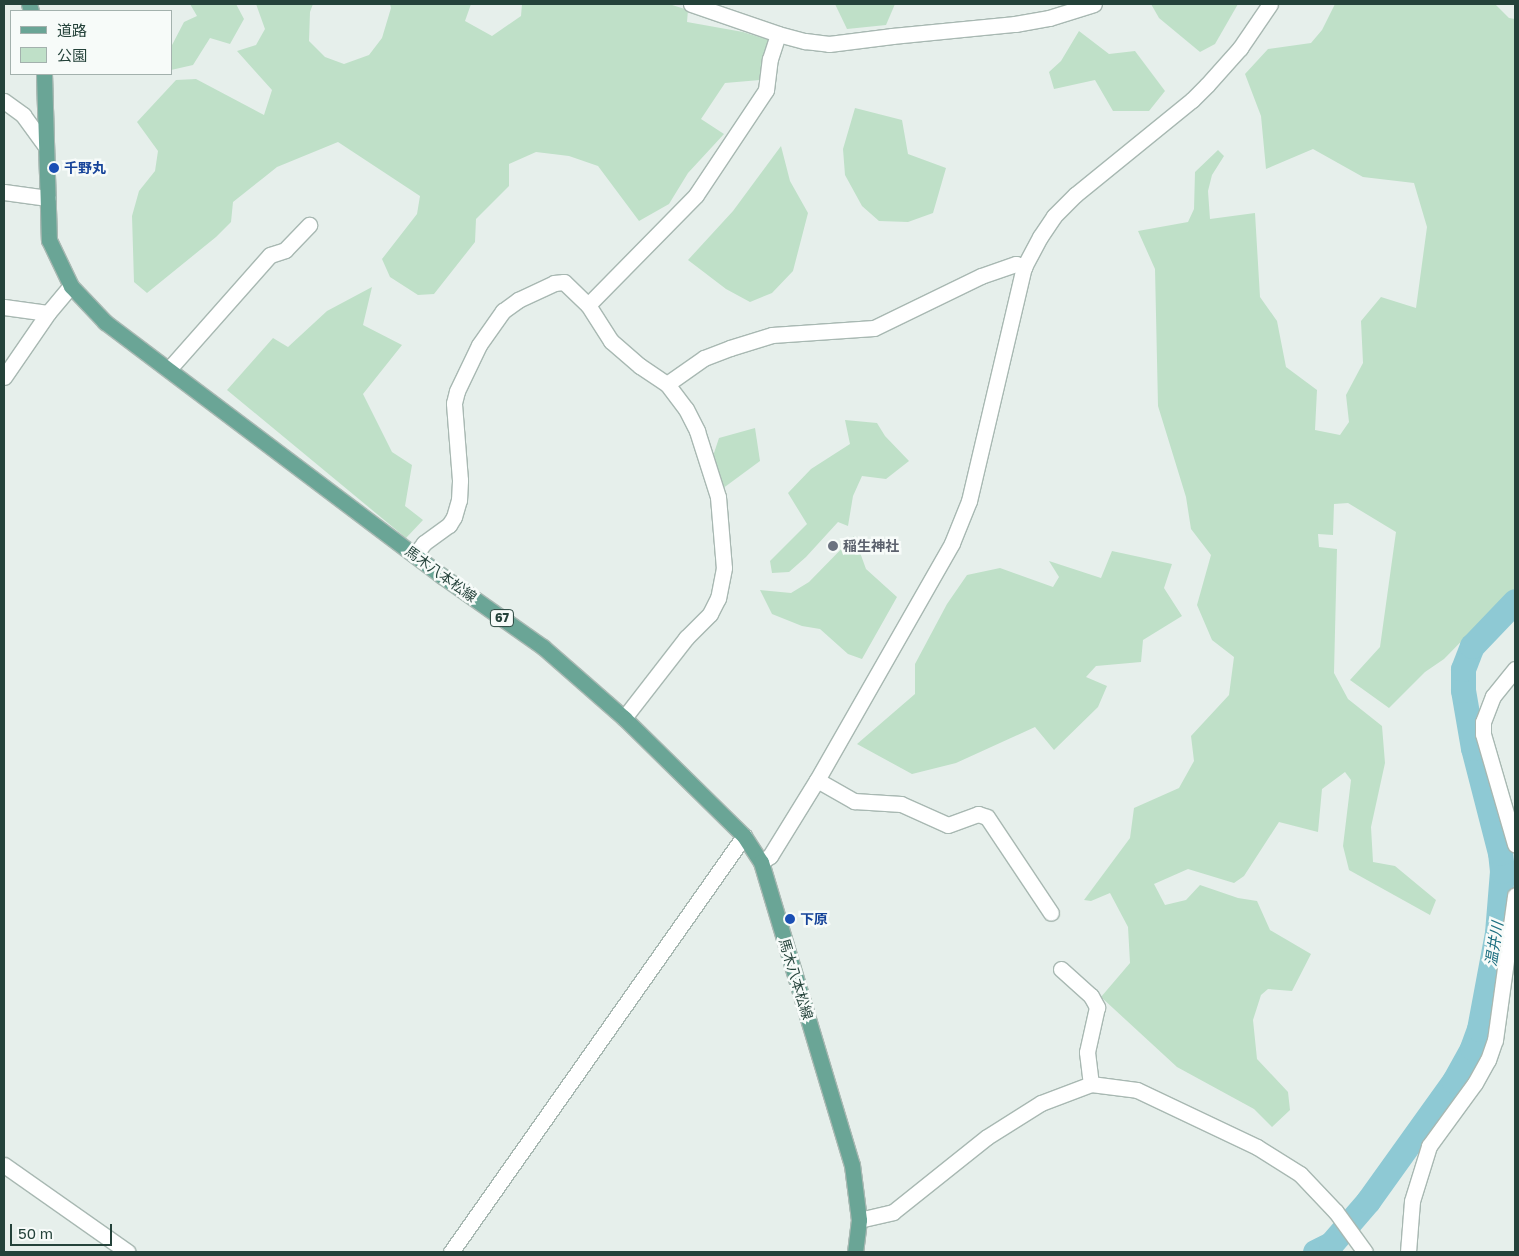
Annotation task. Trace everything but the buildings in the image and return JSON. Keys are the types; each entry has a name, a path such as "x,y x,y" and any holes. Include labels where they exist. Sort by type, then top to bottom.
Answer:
{"main road":[{"name":"馬木八本松線","path":"44,75 49,240 71,286 105,322 415,555 543,648 624,718 744,836 761,862 852,1165 859,1220 855,1252"}],"street":[{"path":"698,5 778,34 805,41 829,44 1015,24 1049,18 1094,4"},
{"path":"761,862 770,856 817,780 952,543 969,501 1024,267 1054,216 1075,195 1192,100 1240,48 1270,4"},
{"path":"588,306 696,195 766,90 770,59 778,34"},
{"path":"4,101 23,115 46,147"},
{"path":"4,192 48,198"},
{"path":"169,369 270,255 285,250 309,225"},
{"path":"667,384 704,358 730,348 772,335 874,328 981,276 1016,264 1024,267"},
{"path":"415,555 424,543 449,525 454,517 459,500 460,480 454,403 457,391 479,345 495,321 518,300 554,283 564,282 588,306 611,341 640,366 667,384 686,409 697,431 718,497 724,568 723,583 710,614 686,638 624,718"},
{"path":"4,377 48,313 71,286"},
{"path":"4,307 48,313"},
{"path":"1515,669 1493,696 1483,722 1483,734 1515,844"},
{"path":"817,780 854,801 901,804 948,825 978,814 987,817 1051,913"},
{"path":"451,1252 744,836"},
{"path":"1408,1252 1412,1201 1429,1146 1476,1083 1488,1060 1495,1040 1515,895"},
{"path":"1061,969 1091,996 1097,1007 1087,1052 1091,1084"},
{"path":"859,1220 893,1212 987,1137 1041,1103 1091,1084 1137,1090 1257,1147 1300,1174 1336,1212 1360,1246"},
{"path":"4,1166 128,1252"}],"green space":[{"path":"190,4 236,4 244,19 230,44 210,38 193,65 172,70 172,45 184,22 197,16"},
{"path":"256,4 313,4 310,12 309,41 325,57 344,64 369,55 382,38 391,8 390,4 471,4 465,21 492,36 521,16 522,4 669,4 688,10 687,22 743,32 769,40 760,80 725,83 701,119 724,134 688,173 669,204 639,221 598,166 569,156 536,152 509,164 509,186 476,219 475,242 434,294 418,295 390,277 382,259 417,214 420,196 338,142 277,167 233,202 231,222 216,237 147,293 134,282 132,216 139,191 155,171 158,151 137,122 176,80 196,79 264,115 272,90 237,51 256,45 265,29"},
{"path":"835,4 895,4 886,25 847,29"},
{"path":"1151,4 1238,4 1215,44 1200,52 1159,18"},
{"path":"1335,4 1495,4 1509,18 1515,19 1515,592 1494,608 1444,659 1425,672 1389,708 1350,680 1380,647 1396,532 1348,503 1334,504 1333,535 1318,534 1319,547 1337,549 1334,673 1348,699 1382,726 1385,763 1371,827 1373,862 1395,866 1436,900 1430,915 1349,870 1343,846 1351,780 1345,772 1322,789 1318,832 1279,822 1244,876 1234,883 1188,869 1154,884 1165,905 1186,900 1200,885 1238,898 1257,901 1270,930 1311,954 1292,991 1268,989 1261,995 1253,1020 1257,1059 1288,1092 1290,1110 1272,1127 1254,1109 1177,1067 1101,997 1130,963 1128,927 1110,893 1091,901 1084,900 1130,838 1134,808 1179,788 1194,761 1191,736 1229,695 1234,657 1212,640 1197,605 1211,555 1191,529 1186,497 1158,406 1155,269 1138,231 1188,222 1194,209 1195,172 1218,150 1224,156 1212,175 1208,191 1210,219 1255,213 1260,297 1277,321 1286,367 1317,390 1315,430 1340,435 1349,422 1346,395 1363,363 1361,321 1381,297 1416,308 1427,227 1414,183 1363,177 1313,149 1266,169 1261,116 1245,74 1268,49 1311,43 1322,30"},
{"path":"1079,31 1109,54 1135,51 1165,91 1149,111 1113,111 1095,80 1054,89 1049,72 1061,61"},
{"path":"855,108 902,120 908,154 946,168 933,213 908,222 879,221 862,206 845,175 843,149"},
{"path":"781,146 790,181 808,213 793,271 772,293 750,302 726,289 688,260 733,211"},
{"path":"372,287 363,325 402,345 363,394 392,452 412,465 405,506 423,520 406,538 227,390 273,338 288,347 327,311"},
{"path":"845,420 877,423 885,436 909,461 886,479 862,476 853,496 848,526 838,522 806,557 789,572 772,573 770,561 807,524 788,493 811,469 850,444"},
{"path":"755,428 760,461 722,489 712,459 719,438"},
{"path":"854,536 866,569 897,597 862,659 848,654 820,629 802,626 772,614 760,590 791,593 809,582"},
{"path":"1112,551 1172,564 1164,588 1182,616 1143,640 1141,662 1096,666 1086,677 1107,686 1098,707 1054,750 1035,727 956,763 912,774 857,744 915,694 915,664 947,604 967,575 1000,568 1053,587 1059,577 1049,561 1101,578"}],"waterway":[{"name":"温井川","path":"1315,1252 1331,1244 1368,1201 1454,1081 1472,1048 1479,1029 1497,933 1502,871 1500,853 1473,748 1463,690 1463,669 1472,646 1515,601"}],"place":[{"name":"千野丸","path":"54,168"},
{"name":"稲生神社","path":"833,546"},
{"name":"下原","path":"790,919"}]}
